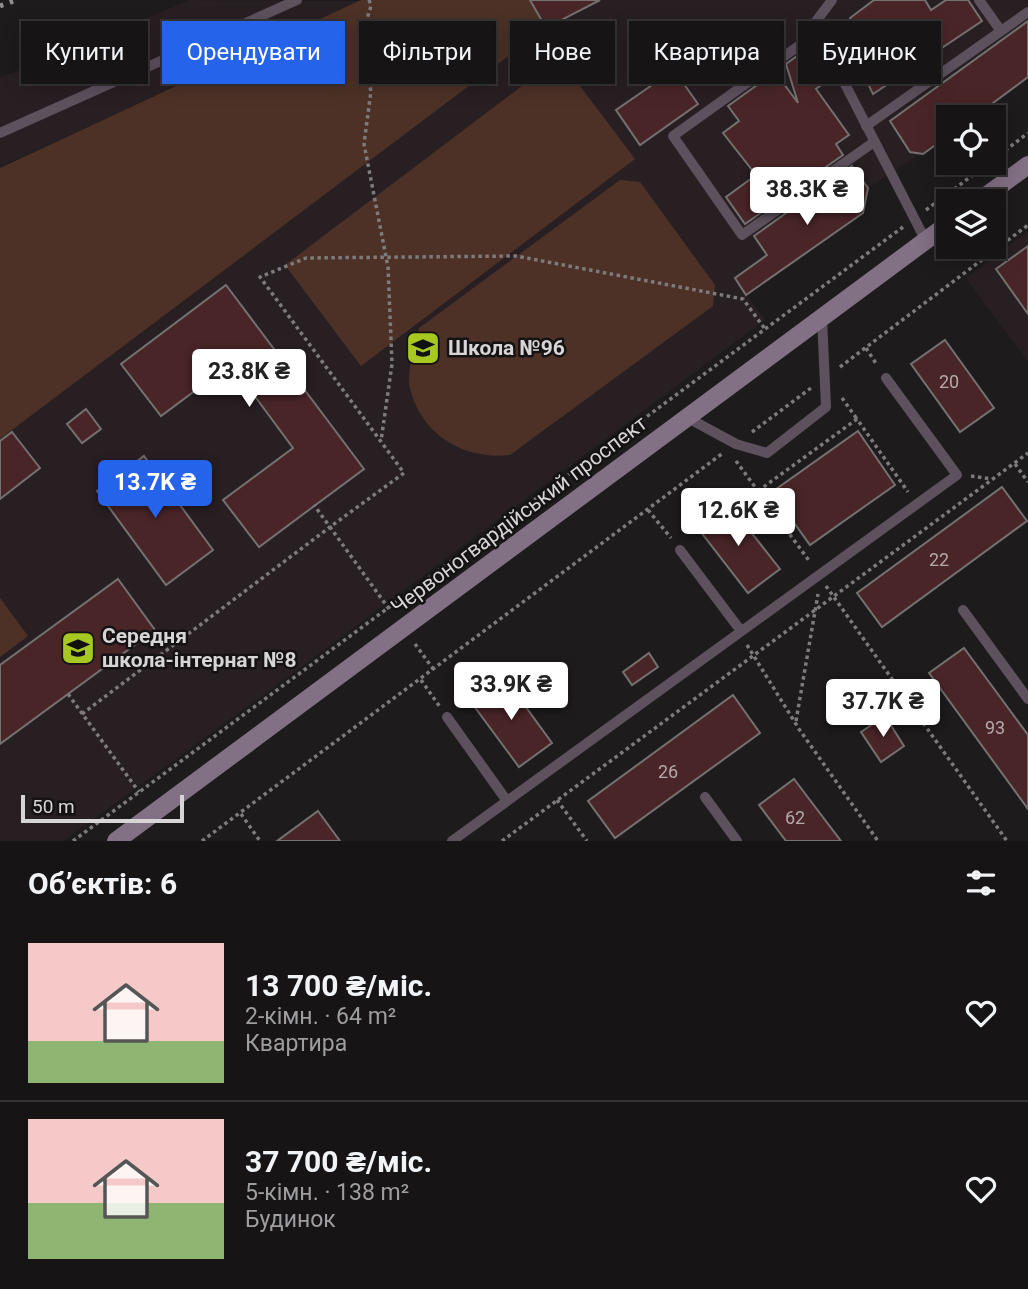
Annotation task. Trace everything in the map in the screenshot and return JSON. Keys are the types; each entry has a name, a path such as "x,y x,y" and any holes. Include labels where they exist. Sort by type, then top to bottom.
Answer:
{"main road":[{"path":"995,189 1028,165"},
{"name":"Червоногвардійський проспект","path":"116,841 936,233"}],"lane":[{"path":"0,133 298,0"},
{"path":"816,21 832,0"},
{"path":"979,0 1001,31"},
{"path":"866,126 1028,12"},
{"path":"798,46 673,136 742,235 874,142"},
{"path":"845,84 926,241"},
{"path":"688,418 732,446 768,453 826,407 822,318"},
{"path":"452,841 957,475 886,378"},
{"path":"680,550 741,631"},
{"path":"963,610 1028,699"},
{"path":"447,717 507,801"},
{"path":"705,797 737,841"}],"path":[{"path":"369,0 371,6 359,45 371,92 364,144 386,258 392,364 381,441"},
{"path":"1006,150 1028,133"},
{"path":"73,841 973,175"},
{"path":"202,841 1028,225"},
{"path":"82,714 404,473 260,277 306,258 516,256 743,299 765,329"},
{"path":"865,348 886,378"},
{"path":"758,491 857,419 917,505"},
{"path":"732,446 758,491 1007,841"},
{"path":"502,841 1028,453"},
{"path":"1015,463 1028,482"},
{"path":"957,475 993,479"},
{"path":"314,505 434,670"},
{"path":"648,510 680,550"},
{"path":"796,723 820,575"},
{"path":"741,631 752,657 878,841"},
{"path":"421,680 447,717"},
{"path":"68,694 139,792"},
{"path":"557,800 586,841"},
{"path":"241,813 260,841"}],"shaded area":[{"path":"190,0 361,1 318,21 162,21 162,84 180,84 0,167 0,78 21,69 21,84 148,84 148,21 139,21"},
{"path":"361,0 546,0 534,6 542,21 510,21 510,55 496,66 496,21 359,21 359,84 472,84 0,439 0,168 180,84 345,84 345,21 316,21"},
{"path":"546,0 1028,0 1028,77 990,105 936,105 936,144 868,188 863,213 747,295 765,320 304,665 64,841 0,841 0,439 471,84 496,84 496,65 510,54 510,84 615,84 615,21 542,21 534,6"},
{"path":"525,84 579,84 635,159 361,366 285,265"},
{"path":"620,180 640,182 715,285 713,306 510,455 478,454 449,442 426,422 417,408 409,385 419,328"},
{"path":"1028,231 1028,362 966,278 991,259 1006,259 1006,248"},
{"path":"0,598 28,636 0,657"}],"building":[{"path":"530,0 600,0 560,21 542,21"},
{"path":"874,0 925,0 931,10 946,0 968,0 982,21 941,48 941,21 852,21 850,18"},
{"path":"1028,21 1028,77 990,105 936,105 936,145 923,154 910,152 890,121"},
{"path":"798,55 798,84 822,84 816,89 849,135 836,144 843,155 745,224 726,197 756,175 723,133 739,121 728,106 758,84 784,84 798,103 786,64"},
{"path":"654,84 684,84 698,104 640,145 616,110"},
{"path":"868,84 888,84 873,94"},
{"path":"852,166 868,188 863,213 746,295 735,278 767,255 754,236"},
{"path":"1028,246 1028,314 996,269"},
{"path":"226,285 364,469 259,547 223,500 293,448 231,364 161,416 121,364"},
{"path":"945,340 994,408 960,432 911,364"},
{"path":"86,409 101,429 82,443 67,424"},
{"path":"858,431 895,485 810,545 772,492"},
{"path":"12,432 40,468 0,499 0,441"},
{"path":"144,456 213,550 166,585 97,491"},
{"path":"1002,487 1027,521 882,627 857,593"},
{"path":"728,503 780,569 748,593 697,527"},
{"name":"Середня школа-інтернат №8","path":"118,579 155,630 0,744 0,665"},
{"path":"964,648 1028,735 1028,809 929,673"},
{"path":"649,653 658,667 632,685 623,672"},
{"path":"504,677 552,743 519,767 471,702"},
{"path":"733,695 760,733 615,838 588,801"},
{"path":"885,716 904,746 881,762 861,732"},
{"path":"794,779 841,841 786,841 759,805"},
{"path":"318,811 340,841 277,841"}],"railway":[{"path":"0,6 16,0"}],"place":[{"name":"Школа №96","path":"423,348"},
{"name":"Середня школа-інтернат №8","path":"78,648"}]}
